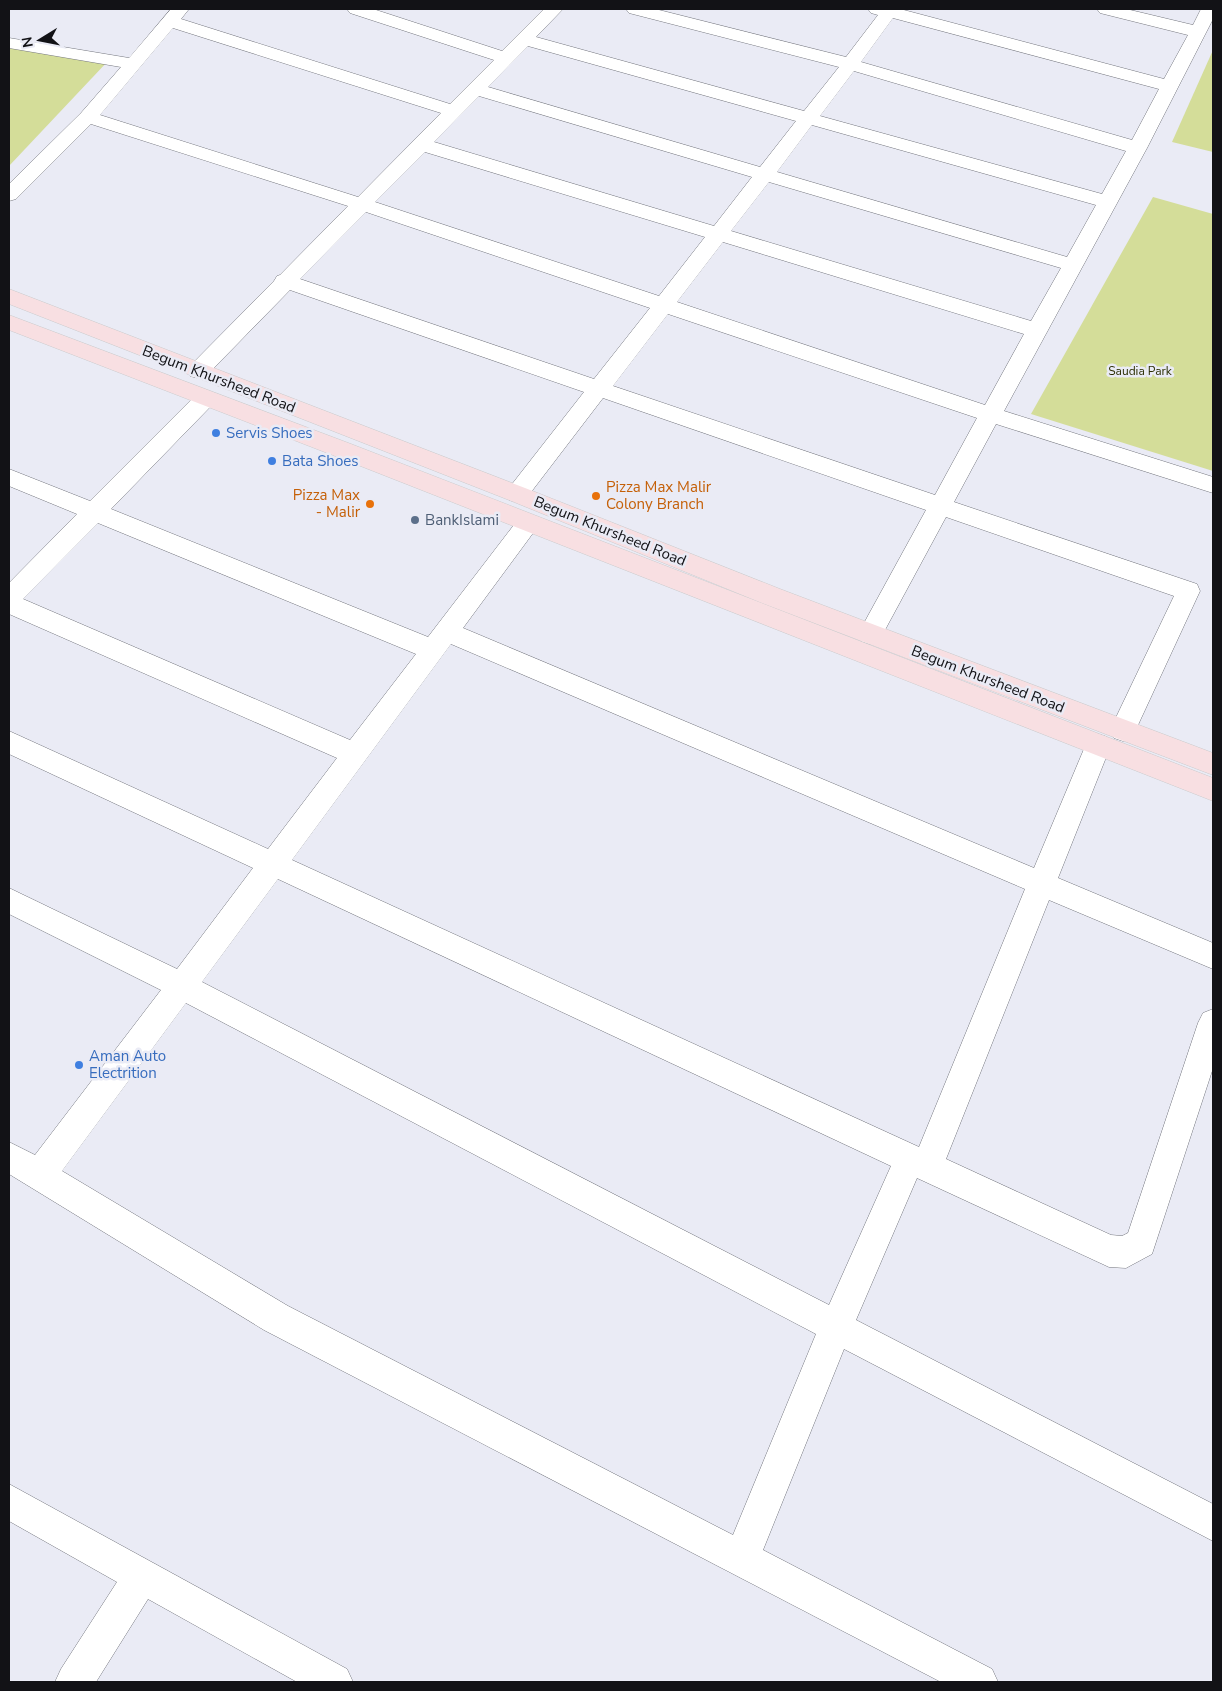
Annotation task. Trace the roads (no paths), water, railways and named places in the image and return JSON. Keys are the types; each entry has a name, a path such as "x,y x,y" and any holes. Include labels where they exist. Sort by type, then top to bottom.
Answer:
{"main road":[{"name":"Begum Khursheed Road","path":"9,296 870,634 1213,764"},
{"name":"Begum Khursheed Road","path":"9,322 205,399 343,450 1213,790"}],"street":[{"path":"356,9 505,58"},
{"path":"198,371 284,281 554,9"},
{"path":"635,9 850,64 1137,148"},
{"path":"1106,9 1198,32"},
{"path":"870,634 989,414 1137,148 1210,9"},
{"path":"517,494 850,64 885,10 1170,86"},
{"path":"9,196 88,118 133,64 172,12 453,110"},
{"path":"524,39 1107,202"},
{"path":"9,43 133,64"},
{"path":"474,89 1072,266"},
{"path":"88,118 361,204 661,306 989,414 1213,485"},
{"path":"420,144 1036,330"},
{"path":"284,281 1188,592 1123,730"},
{"path":"9,598 205,399"},
{"path":"9,477 93,513 440,641 1041,884 1213,956"},
{"path":"40,1175 528,523"},
{"path":"9,604 355,754"},
{"path":"9,742 1109,1251 1121,1254 1131,1251 1140,1243 1213,1023"},
{"path":"741,1559 836,1327 918,1163 1041,884 1098,745"},
{"path":"9,900 182,986 1213,1523"},
{"path":"9,1157 276,1318 979,1682"},
{"path":"9,1502 334,1682"},
{"path":"74,1682 142,1576"}],"place":[{"name":"Servis Shoes","path":"216,433"},
{"name":"Bata Shoes","path":"272,461"},
{"name":"Pizza Max Malir Colony Branch","path":"596,496"},
{"name":"Pizza Max - Malir","path":"370,504"},
{"name":"BankIslami","path":"415,520"},
{"name":"Aman Auto Electrition","path":"79,1065"}],"park label":[{"name":"Saudia Park","path":"1140,371"}]}
